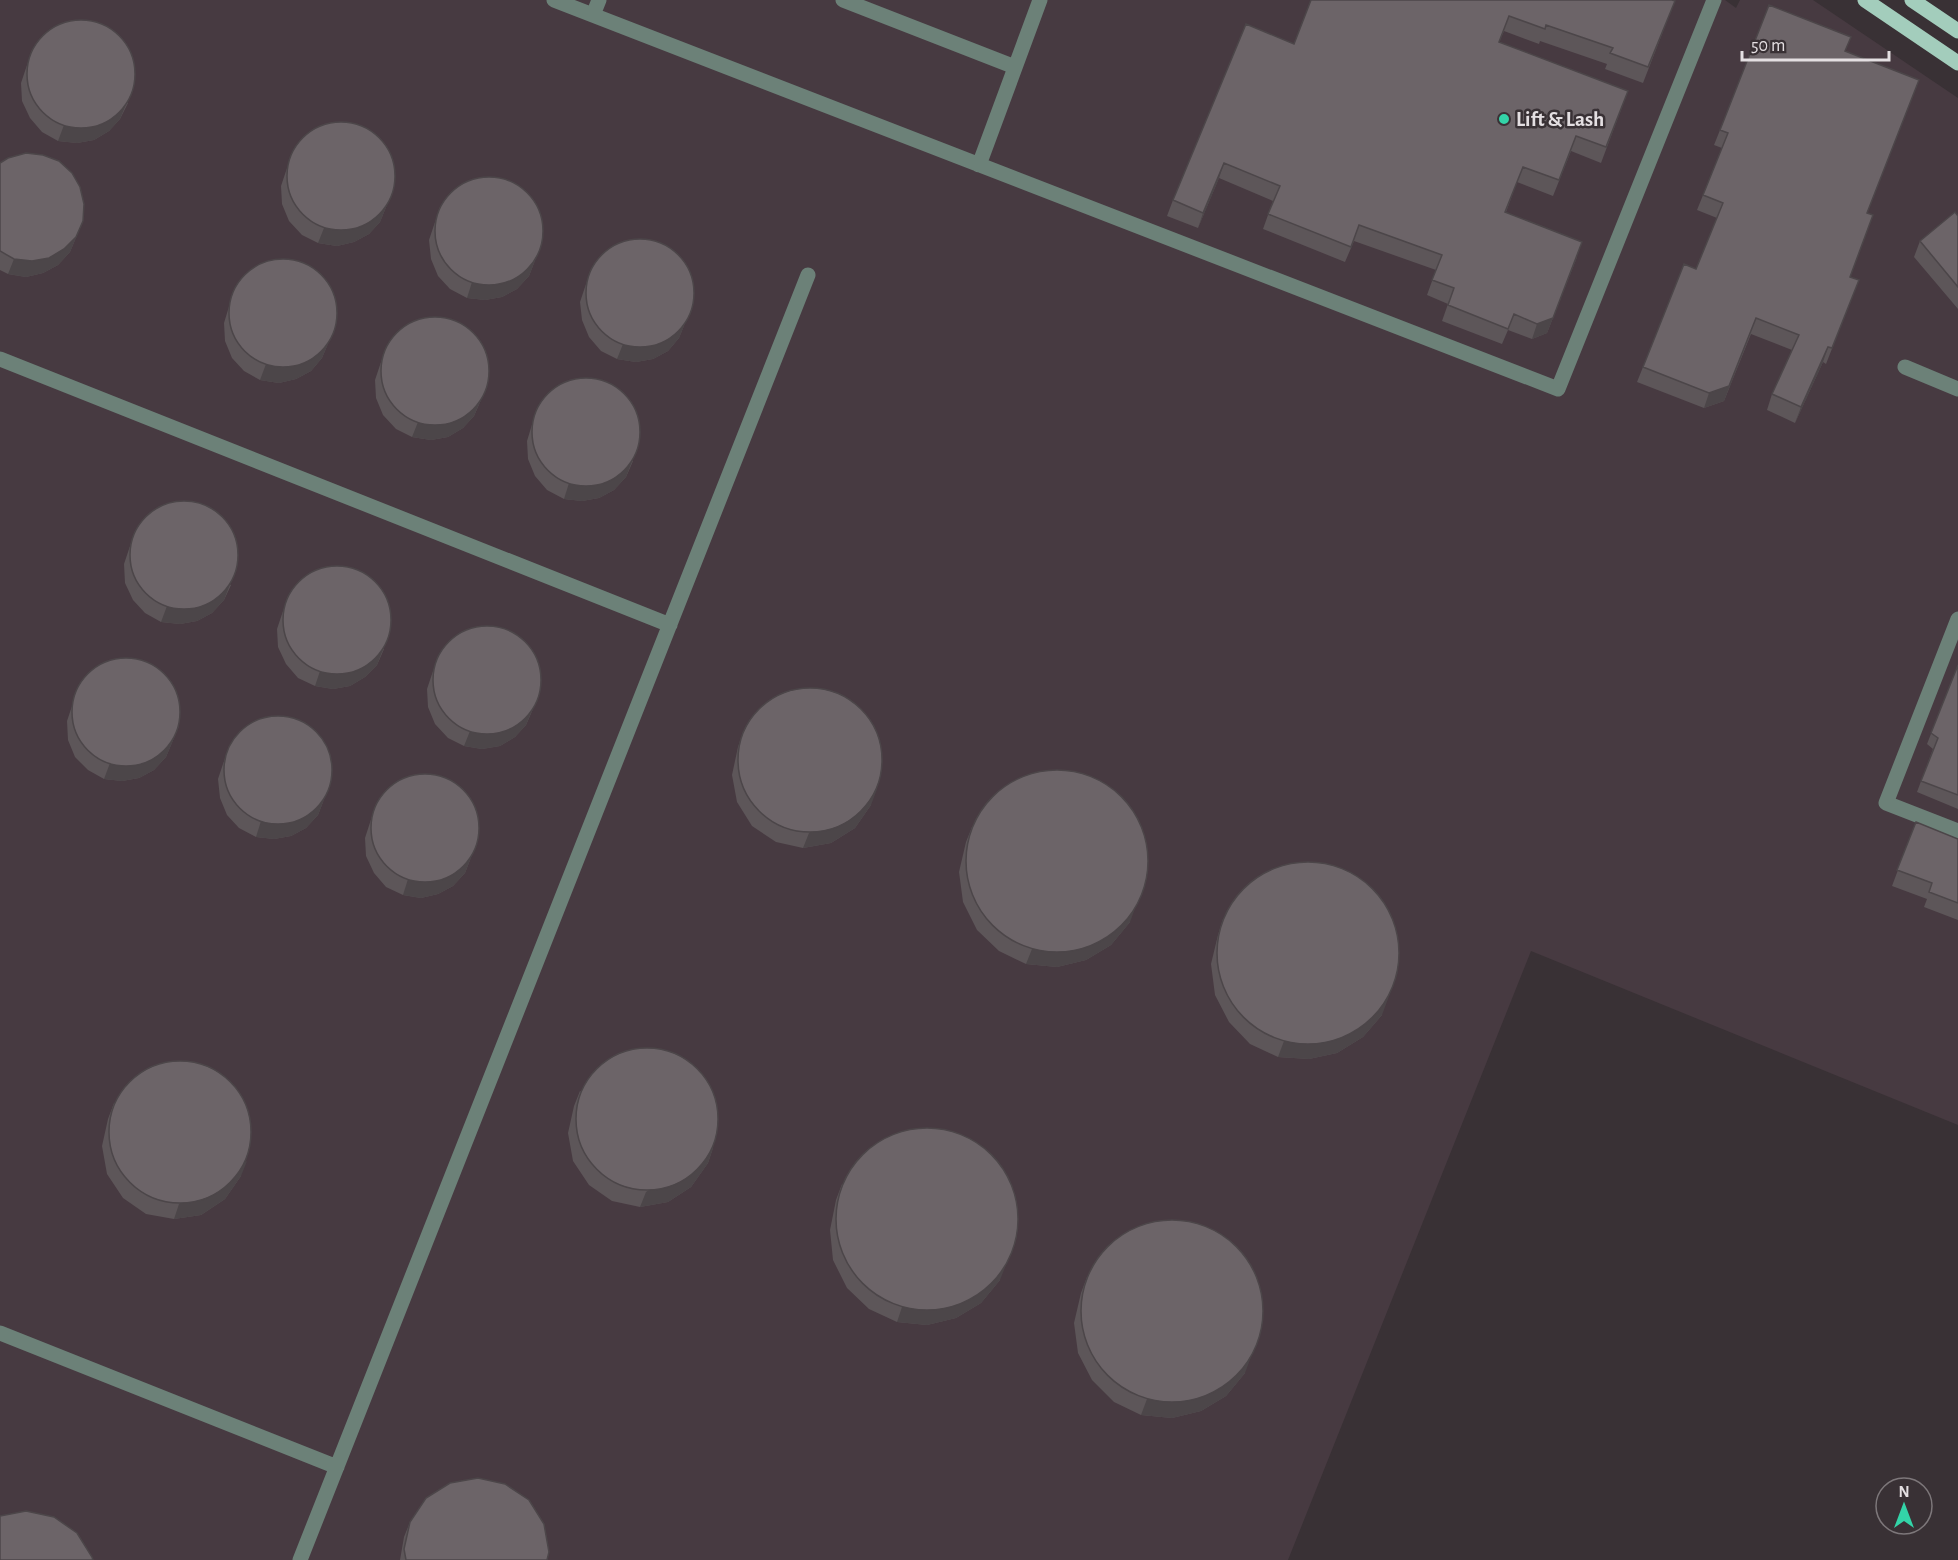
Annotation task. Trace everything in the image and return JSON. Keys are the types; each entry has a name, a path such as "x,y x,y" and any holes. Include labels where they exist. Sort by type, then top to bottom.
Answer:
{"main road":[{"path":"1865,0 1958,63"},
{"path":"1912,0 1958,31"}],"lane":[{"path":"554,0 1558,389 1714,0"},
{"path":"593,15 599,0"},
{"path":"843,0 1015,67"},
{"path":"979,165 1040,0"},
{"path":"300,1560 808,275"},
{"path":"0,359 670,625"},
{"path":"1905,367 1958,389"},
{"path":"1958,619 1886,803 1958,831"},
{"path":"0,1333 337,1467"}],"shaded area":[{"path":"0,0 1725,0 1736,8 1740,0 1813,0 1958,98 1958,1125 1531,951 1288,1560 0,1560"}],"building":[{"path":"1311,0 1675,1 1648,67 1610,53 1613,48 1546,25 1545,29 1509,16 1499,42 1628,91 1606,147 1576,136 1559,180 1523,167 1505,212 1582,242 1553,318 1537,324 1514,314 1508,329 1448,305 1454,288 1432,280 1442,255 1359,225 1351,247 1268,214 1280,186 1224,163 1203,213 1173,200 1246,24 1294,44"},
{"path":"1769,5 1851,37 1845,51 1919,80 1867,213 1873,215 1850,277 1859,280 1832,348 1828,347 1801,407 1772,394 1799,335 1756,318 1729,386 1709,393 1643,367 1684,264 1696,269 1723,203 1703,195 1728,133 1720,130"},
{"path":"81,20 102,24 119,36 131,53 135,74 131,95 119,112 102,124 81,128 60,124 43,112 31,95 27,74 31,53 43,36 60,24"},
{"path":"341,122 351,123 371,131 379,138 386,146 394,166 394,186 386,206 379,214 371,221 351,229 341,230 331,229 311,221 303,214 296,206 288,186 287,176 288,166 296,146 303,138 311,131 331,123"},
{"path":"26,153 43,155 59,161 72,173 80,187 84,204 83,221 76,237 64,249 49,258 32,261 14,259 0,251 0,163"},
{"path":"489,177 510,181 527,193 539,210 543,231 539,252 527,269 510,281 489,285 468,281 451,269 439,252 435,231 439,210 451,193 468,181"},
{"path":"1955,212 1958,216 1958,287 1920,241"},
{"path":"640,239 661,243 678,255 690,272 694,293 690,314 678,331 661,343 640,347 619,343 602,331 590,314 586,293 590,272 602,255 619,243"},
{"path":"283,259 293,260 313,268 321,275 328,283 336,303 336,323 328,343 321,351 313,358 293,366 283,367 273,366 253,358 245,351 238,343 230,323 229,313 230,303 238,283 245,275 253,268 273,260"},
{"path":"435,317 456,321 473,333 485,350 489,371 485,392 473,409 456,421 435,425 414,421 397,409 385,392 381,371 385,350 397,333 414,321"},
{"path":"586,378 596,379 616,387 624,394 631,402 639,422 639,442 631,462 624,470 616,477 596,485 586,486 576,485 556,477 548,470 541,462 533,442 532,432 533,422 541,402 548,394 556,387 576,379"},
{"path":"184,501 194,502 214,510 222,517 229,525 237,545 237,565 229,585 222,593 214,600 194,608 184,609 174,608 154,600 146,593 139,585 131,565 130,555 131,545 139,525 146,517 154,510 174,502"},
{"path":"337,566 358,570 375,582 387,599 391,620 387,641 375,658 358,670 337,674 316,670 299,658 287,641 283,620 287,599 299,582 316,570"},
{"path":"487,626 508,630 525,642 537,659 541,680 537,701 525,718 508,730 487,734 466,730 449,718 437,701 433,680 437,659 449,642 466,630"},
{"path":"126,658 147,663 164,674 175,691 180,712 175,733 164,750 147,761 126,766 105,761 88,750 77,733 72,712 77,691 88,674 105,663"},
{"path":"1958,665 1958,795 1921,781 1938,738 1931,733"},
{"path":"810,688 837,694 861,709 876,733 882,760 876,787 861,811 837,826 810,832 783,826 759,811 744,787 738,760 744,733 759,709 783,694"},
{"path":"278,716 299,720 316,732 328,749 332,770 328,791 316,808 299,820 278,824 257,820 240,808 228,791 224,770 228,749 240,732 257,720"},
{"path":"1057,770 1092,777 1121,797 1141,826 1148,861 1141,896 1121,925 1092,945 1057,952 1022,945 993,925 973,896 966,861 973,826 993,797 1022,777"},
{"path":"425,774 446,778 463,790 475,807 479,828 475,849 463,866 446,878 425,882 404,878 387,866 375,849 371,828 375,807 387,790 404,778"},
{"path":"1916,822 1958,839 1958,903 1929,892 1932,883 1897,870"},
{"path":"1308,862 1343,869 1372,889 1392,918 1399,953 1392,988 1372,1017 1343,1037 1308,1044 1273,1037 1244,1017 1224,988 1217,953 1224,918 1244,889 1273,869"},
{"path":"647,1048 674,1053 698,1068 713,1092 718,1119 713,1146 698,1170 674,1185 647,1190 620,1185 596,1170 581,1146 576,1119 581,1092 596,1068 620,1053"},
{"path":"180,1061 207,1066 231,1081 246,1105 251,1132 246,1159 231,1183 207,1198 180,1203 153,1198 129,1183 114,1159 109,1132 114,1105 129,1081 153,1066"},
{"path":"927,1128 962,1135 991,1155 1011,1184 1018,1219 1011,1254 991,1283 962,1303 927,1310 892,1303 863,1283 843,1254 836,1219 843,1184 863,1155 892,1135"},
{"path":"1172,1220 1207,1227 1236,1247 1256,1276 1263,1311 1256,1346 1236,1375 1207,1395 1172,1402 1137,1395 1108,1375 1088,1346 1081,1311 1088,1276 1108,1247 1137,1227"},
{"path":"478,1478 505,1484 529,1500 544,1524 549,1552 547,1560 406,1560 404,1549 410,1522 426,1498 450,1483"},
{"path":"26,1511 54,1517 77,1533 93,1560 0,1560 0,1516"}],"place":[{"name":"Lift & Lash","path":"1504,119"}]}
